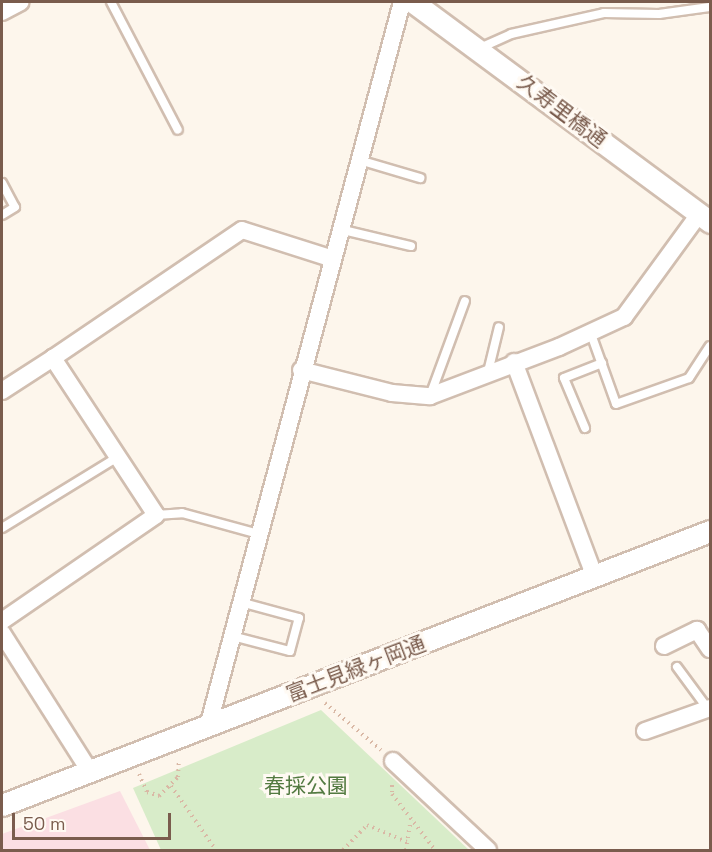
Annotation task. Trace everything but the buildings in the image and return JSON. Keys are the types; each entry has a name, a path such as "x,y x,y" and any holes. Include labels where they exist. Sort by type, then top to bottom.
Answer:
{"street":[{"path":"2,12 21,2"},
{"path":"209,723 330,258 402,2"},
{"name":"久寿里橋通","path":"413,2 480,48 705,215"},
{"path":"301,370 392,393 430,396 591,334 624,317 705,215"},
{"path":"2,391 242,231 330,258"},
{"path":"2,621 156,515 53,358"},
{"path":"514,362 595,577"},
{"name":"富士見緑ヶ岡通","path":"2,805 209,723 317,685 711,531"},
{"path":"664,646 697,630 711,649"},
{"path":"2,633 89,770"},
{"path":"645,731 709,708"},
{"path":"393,761 488,850"}],"lane":[{"path":"111,2 178,130"},
{"path":"480,48 511,33 604,13 659,14 711,7"},
{"path":"358,160 420,178"},
{"path":"2,183 15,207 2,215"},
{"path":"339,229 411,246"},
{"path":"430,396 465,302"},
{"path":"488,372 499,327"},
{"path":"591,334 616,404 688,378 711,346"},
{"path":"585,428 564,378 602,363"},
{"path":"2,528 118,457"},
{"path":"156,515 182,513 258,534"},
{"path":"231,636 291,651 299,618 240,602"},
{"path":"677,667 709,708"}],"path":[{"path":"324,702 393,761 392,794 435,850"},
{"path":"140,774 147,792 159,796 178,777 179,759"},
{"path":"171,786 216,850"},
{"path":"406,850 411,819"},
{"path":"343,850 367,825 407,842"}],"shaded area":[{"path":"120,791 150,850 2,850 2,834"}],"green space":[{"name":"春採公園","path":"321,710 469,850 161,850 133,788"}]}
